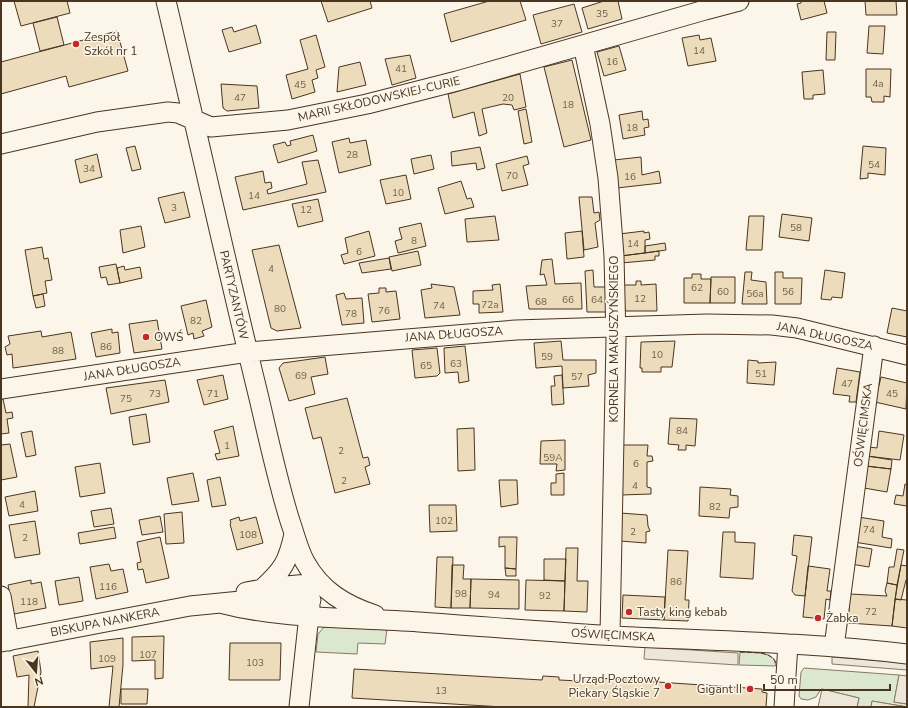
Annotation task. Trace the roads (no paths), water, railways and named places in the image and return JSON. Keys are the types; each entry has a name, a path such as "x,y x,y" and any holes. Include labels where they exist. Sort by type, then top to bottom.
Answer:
{"street":[{"name":"PARTYZANTÓW","path":"166,1 283,495 294,534 305,561 320,583"},
{"name":"MARII SKŁODOWSKIEJ-CURIE","path":"1,144 97,122 168,112 178,113 211,127 288,120 367,104 457,81 583,45 709,6 739,1"},
{"name":"KORNELA MAKUSZYŃSKIEGO","path":"583,45 600,124 608,178 614,256 615,328 610,635"},
{"name":"JANA DŁUGOSZA","path":"1,389 248,352 464,333 707,324 772,325 797,328 907,355"},
{"name":"OŚWIĘCIMSKA","path":"834,647 874,346"},
{"path":"262,589 282,570 290,553 294,534"},
{"name":"OŚWIĘCIMSKA","path":"320,583 333,596 353,608 392,620"},
{"path":"299,707 310,609 320,583"},
{"name":"BISKUPA NANKERA","path":"215,604 241,594 262,589 320,583"},
{"path":"1,596 5,642"},
{"name":"BISKUPA NANKERA","path":"5,642 175,609 215,604 310,609"},
{"name":"OŚWIĘCIMSKA","path":"310,609 392,620 610,635 834,647 907,654"},
{"path":"784,707 788,644"}],"place":[{"name":"Zespół Szkół nr 1","path":"76,44"},
{"name":"OWŚ","path":"146,337"},
{"name":"Tasty king kebab","path":"629,612"},
{"name":"Żabka","path":"818,618"},
{"name":"Urząd Pocztowy Piekary Śląskie 7","path":"668,686"},
{"name":"Gigant II","path":"750,689"}]}
